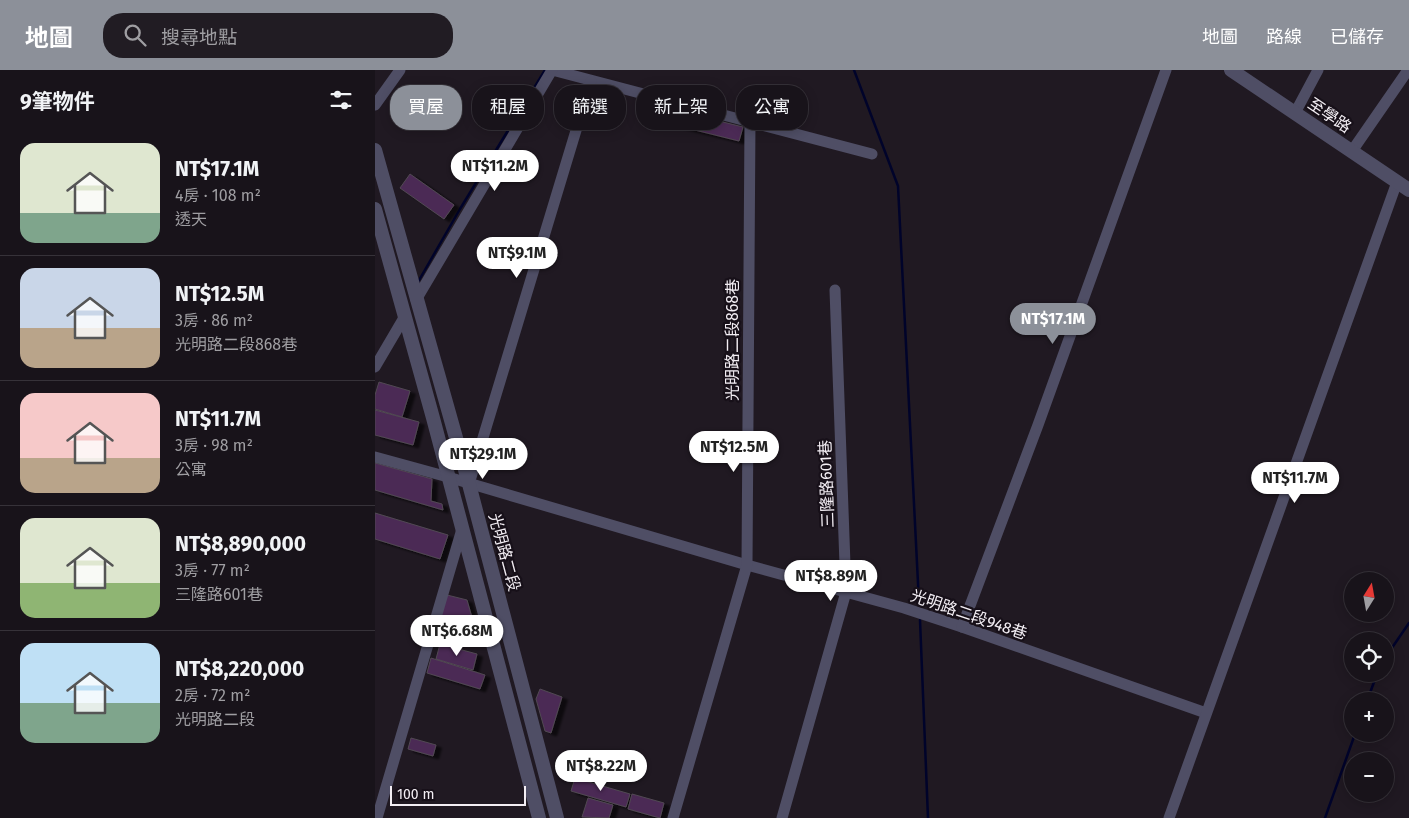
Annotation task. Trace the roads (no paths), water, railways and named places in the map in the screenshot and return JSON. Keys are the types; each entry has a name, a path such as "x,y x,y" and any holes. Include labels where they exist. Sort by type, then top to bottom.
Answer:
{"street":[{"path":"375,105 400,70"},
{"path":"417,300 552,70 591,82 736,118"},
{"path":"962,627 1048,398 1167,70"},
{"name":"至學路","path":"1231,70 1409,190"},
{"path":"1295,113 1318,70"},
{"path":"1352,151 1408,70"},
{"path":"459,480 591,82"},
{"name":"光明路二段868巷","path":"673,818 747,565 750,130"},
{"path":"783,130 872,154"},
{"name":"光明路二段","path":"375,150 417,300 459,480 462,529 539,818"},
{"path":"1169,818 1397,182"},
{"name":"光明路二段","path":"375,209 405,316 459,480 557,818"},
{"name":"三隆路601巷","path":"781,818 846,592 835,290"},
{"path":"375,367 405,316"},
{"name":"光明路二段948巷","path":"375,457 747,565 904,608 1206,713"},
{"path":"377,818 462,529"}],"waterway":[{"path":"418,282 545,70"},
{"path":"854,70 898,186 919,603"},
{"path":"920,620 928,818"},
{"path":"1394,645 1409,623"},
{"path":"1370,692 1374,682"},
{"path":"1325,818 1352,742"}]}
